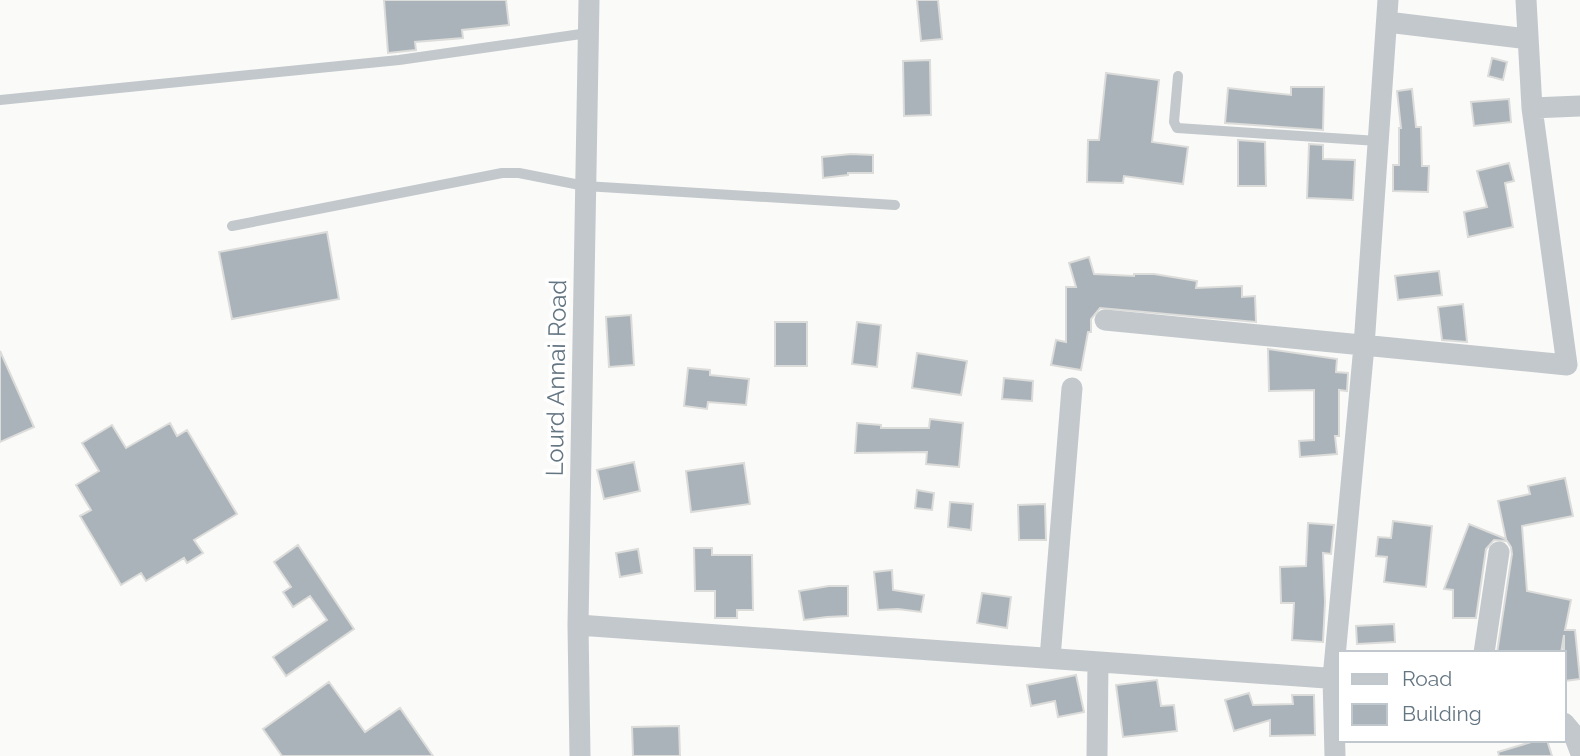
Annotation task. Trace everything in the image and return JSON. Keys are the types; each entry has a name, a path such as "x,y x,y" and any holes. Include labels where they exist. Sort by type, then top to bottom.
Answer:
{"street":[{"name":"Lourd Annai Road","path":"580,756 578,625 589,0"},
{"path":"1338,651 1364,346 1388,0"},
{"path":"1105,320 1567,365 1532,108 1526,0"},
{"path":"1387,22 1528,39"},
{"path":"1532,108 1580,106"},
{"path":"1050,658 1072,388"},
{"path":"1484,651 1499,552"},
{"path":"578,625 1336,678"},
{"path":"1335,756 1338,654"},
{"path":"1097,756 1098,662"},
{"path":"1566,725 1574,735 1580,751"}],"lane":[{"path":"0,100 399,60 588,33"},
{"path":"1178,76 1174,122 1177,128 1378,141"},
{"path":"232,226 502,173 519,173 585,186 895,205"}],"building":[{"path":"384,0 506,0 509,25 462,30 463,38 415,42 416,50 388,53"},
{"path":"917,0 938,0 942,39 921,41"},
{"path":"1492,58 1507,62 1503,80 1488,76"},
{"path":"930,60 931,115 904,116 903,61"},
{"path":"1106,73 1159,80 1152,142 1188,147 1183,184 1124,176 1123,183 1087,182 1088,140 1099,140"},
{"path":"1291,87 1324,87 1323,130 1225,123 1228,88 1291,95"},
{"path":"1412,89 1416,127 1421,127 1422,166 1429,166 1428,192 1393,191 1393,165 1399,165 1401,128 1397,91"},
{"path":"1509,99 1511,122 1474,126 1471,102"},
{"path":"1238,140 1265,142 1266,186 1238,186"},
{"path":"1309,144 1323,145 1323,159 1355,160 1353,200 1307,198"},
{"path":"873,155 873,173 848,173 823,178 822,157"},
{"path":"1509,163 1514,181 1505,183 1513,227 1468,237 1464,212 1487,207 1477,171"},
{"path":"327,232 339,299 232,319 219,252"},
{"path":"1089,257 1094,274 1154,274 1197,281 1196,288 1242,286 1242,297 1255,296 1256,322 1100,308 1091,319 1091,332 1088,332 1081,370 1051,365 1056,340 1066,342 1066,287 1076,287 1069,263"},
{"path":"1439,271 1442,295 1398,300 1395,276"},
{"path":"1463,304 1467,342 1442,340 1438,307"},
{"path":"631,315 634,365 609,367 606,317"},
{"path":"775,322 807,322 807,366 775,366"},
{"path":"857,322 881,325 877,367 852,364"},
{"path":"1268,349 1337,359 1336,372 1348,373 1347,391 1339,390 1339,436 1335,436 1337,454 1300,457 1299,441 1314,440 1314,390 1269,391"},
{"path":"0,351 34,427 0,442"},
{"path":"917,353 967,361 961,395 912,388"},
{"path":"688,368 710,370 710,375 749,379 746,405 708,402 707,409 684,406"},
{"path":"1004,378 1033,381 1032,401 1002,399"},
{"path":"930,419 963,423 959,467 926,464 927,452 855,453 857,423 881,425 881,428 929,428"},
{"path":"170,423 177,436 187,430 237,514 194,540 203,553 187,563 184,558 146,581 141,573 121,585 80,516 91,510 76,485 99,471 82,443 112,425 126,448"},
{"path":"634,462 640,491 604,499 597,470"},
{"path":"744,463 750,504 691,512 686,471"},
{"path":"1565,478 1573,516 1522,526 1527,591 1571,600 1565,630 1575,630 1580,679 1566,681 1564,635 1561,651 1497,651 1512,554 1507,541 1494,540 1486,549 1476,618 1453,618 1453,590 1444,589 1469,524 1506,539 1498,501 1530,494 1528,486"},
{"path":"917,490 934,493 932,510 915,508"},
{"path":"950,502 973,504 971,530 948,527"},
{"path":"1045,504 1046,540 1019,540 1018,505"},
{"path":"1393,521 1432,526 1426,587 1384,582 1387,557 1376,556 1378,537 1391,538"},
{"path":"1308,523 1334,525 1331,554 1323,553 1323,642 1292,640 1294,603 1281,603 1280,567 1306,566"},
{"path":"298,545 354,629 286,676 273,657 327,620 310,596 293,607 283,592 291,587 274,562"},
{"path":"694,548 712,548 712,555 752,555 753,610 737,610 737,618 715,618 715,591 695,591"},
{"path":"638,549 642,573 620,577 616,553"},
{"path":"892,570 893,590 924,595 921,612 878,610 874,572"},
{"path":"848,586 848,616 804,620 799,591"},
{"path":"982,593 1011,597 1007,628 977,623"},
{"path":"1394,624 1395,642 1357,644 1356,626"},
{"path":"1076,675 1084,712 1058,717 1055,701 1031,706 1027,685"},
{"path":"1157,680 1161,706 1174,705 1177,731 1123,737 1116,685"},
{"path":"329,682 365,732 400,708 433,756 282,756 263,729"},
{"path":"1249,693 1253,705 1293,704 1292,695 1314,695 1315,735 1270,736 1270,720 1234,731 1225,700"},
{"path":"679,726 680,756 633,756 632,727"},
{"path":"1531,742 1548,742 1552,756 1499,756 1498,752"}]}
